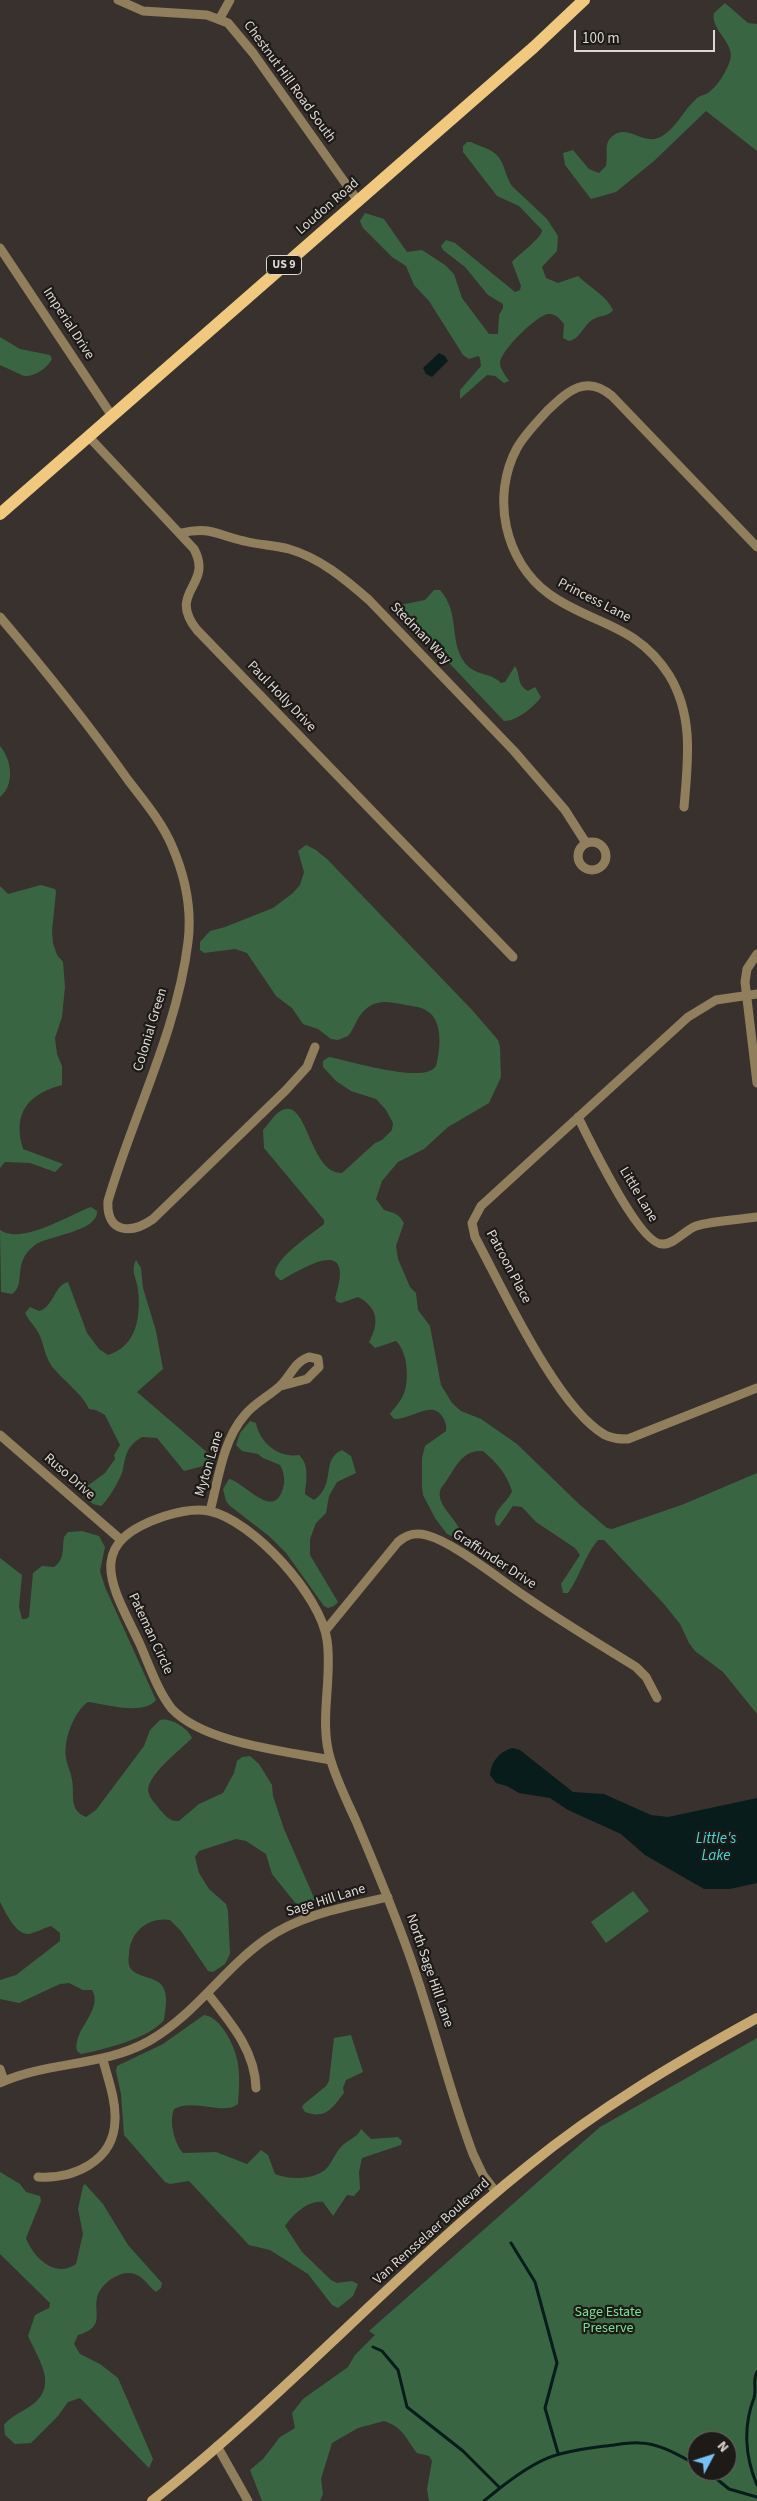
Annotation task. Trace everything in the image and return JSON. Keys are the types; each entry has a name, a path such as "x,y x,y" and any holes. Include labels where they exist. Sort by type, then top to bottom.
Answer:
{"main road":[{"name":"Loudon Road","path":"0,514 358,201 584,0"},
{"name":"Van Rensselaer Boulevard","path":"152,2501 217,2446 496,2192 560,2140 614,2102 757,2018"}],"street":[{"path":"118,0 148,12 201,14 220,18 230,0"},
{"name":"Chestnut Hill Road South","path":"220,18 237,32 358,201"},
{"name":"Imperial Drive","path":"0,248 112,416"},
{"name":"Princess Lane","path":"684,807 688,734 684,707 674,686 660,663 637,640 550,594 524,568 512,545 503,512 504,491 510,465 523,439 564,395 580,386 597,387 612,396 757,547"},
{"name":"Paul Holly Drive","path":"89,437 194,549 200,563 199,574 186,600 186,612 192,624 513,957"},
{"name":"Stedman Way","path":"181,534 206,530 244,542 287,548 316,560 343,578 369,600 514,751 565,810 586,843"},
{"name":"Colonial Green","path":"0,617 66,695 150,810 173,848 185,886 190,922 186,961 168,1028 108,1201 108,1215 112,1221 120,1227 130,1230 140,1227 153,1219 286,1090 305,1069 315,1047"},
{"path":"757,954 747,968 746,996 757,1083"},
{"name":"Patroon Place","path":"757,994 721,999 698,1010 481,1206 472,1223 475,1237 546,1367 586,1418 598,1430 616,1439 628,1438 757,1388"},
{"name":"Little Lane","path":"578,1117 629,1212 644,1233 655,1242 668,1243 697,1226 757,1217"},
{"name":"Myton Lane","path":"210,1511 225,1457 240,1421 253,1406 280,1386"},
{"name":"Ruso Drive","path":"0,1435 120,1539"},
{"path":"120,1539 134,1529 164,1516 182,1511 210,1511 239,1525 283,1562 308,1595 325,1631 328,1650 326,1721 330,1760"},
{"name":"Graffunder Drive","path":"325,1631 398,1542 410,1534 428,1535 464,1555 526,1598 636,1667 646,1677 658,1698"},
{"name":"Pateman Circle","path":"120,1539 114,1550 111,1563 113,1588 172,1710 189,1723 213,1734 330,1760"},
{"name":"North Sage Hill Lane","path":"330,1760 388,1897 440,2046 466,2133 481,2172 496,2192"},
{"name":"Sage Hill Lane","path":"2,2082 62,2067 103,2060 122,2054 154,2038 208,1994 248,1954 278,1931 313,1916 388,1897"},
{"path":"208,1994 235,2029 246,2048 253,2065 256,2088"},
{"path":"38,2178 62,2177 79,2172 101,2155 112,2139 115,2111 103,2060"},
{"path":"0,2069 2,2082"},
{"path":"217,2446 248,2501"}],"green space":[{"path":"725,3 748,23 757,24 757,151 706,111 654,161 616,192 591,199 565,165 563,153 573,150 589,169 599,173 606,166 607,145 610,138 614,135 624,132 652,139 658,138 669,131 696,99 715,87 730,61 731,54 727,42 714,19 714,13"},
{"path":"467,142 488,149 497,155 512,186 547,219 558,236 557,251 542,267 546,278 558,283 578,276 602,296 613,310 609,314 592,320 576,338 569,341 563,338 564,324 556,315 548,314 536,320 512,342 502,357 501,368 509,381 504,383 495,376 487,375 460,399 460,390 481,366 480,358 478,356 469,359 463,355 429,301 414,285 406,266 392,257 363,228 360,221 365,213 384,219 407,252 422,250 445,265 454,274 462,298 489,334 498,334 499,315 503,304 488,295 465,267 443,250 441,246 446,240 455,243 515,292 520,290 521,286 512,262 535,241 542,230 519,206 497,196 463,152 463,146"},
{"path":"0,337 20,349 50,355 52,359 40,371 24,376 0,365"},
{"path":"434,590 440,590 450,608 457,645 465,663 473,670 492,677 501,683 505,682 515,666 524,688 528,691 535,687 541,697 530,709 514,719 504,721 398,609 400,605 425,600"},
{"path":"0,746 7,758 10,779 5,792 0,797"},
{"path":"306,845 316,850 328,860 473,1011 498,1040 500,1047 501,1077 489,1103 448,1127 424,1149 398,1162 382,1181 376,1199 384,1210 398,1215 404,1223 396,1246 398,1259 410,1287 416,1293 418,1310 430,1326 441,1385 452,1403 461,1411 481,1419 517,1444 579,1504 607,1528 612,1529 684,1504 757,1473 757,1714 723,1672 695,1651 680,1624 664,1604 604,1540 598,1540 568,1593 563,1593 561,1584 580,1555 575,1548 536,1522 522,1507 513,1506 499,1526 496,1525 496,1515 512,1491 501,1469 483,1451 475,1451 463,1458 441,1488 440,1500 460,1531 454,1537 447,1534 435,1518 423,1495 422,1487 422,1458 425,1446 446,1431 444,1420 442,1416 432,1410 426,1410 400,1419 394,1419 390,1414 403,1397 406,1384 405,1357 400,1345 396,1341 375,1348 369,1342 374,1329 375,1317 370,1306 365,1301 358,1297 341,1303 337,1302 335,1298 340,1279 339,1267 335,1261 317,1262 282,1280 275,1275 276,1269 286,1254 324,1224 324,1220 264,1148 263,1130 279,1112 289,1109 296,1113 303,1123 322,1161 331,1170 342,1173 375,1143 382,1140 392,1130 393,1123 386,1110 376,1099 351,1091 336,1081 323,1067 323,1061 329,1057 385,1070 417,1073 429,1071 436,1066 439,1052 436,1022 424,1009 381,1002 366,1009 348,1036 338,1040 331,1039 318,1029 303,1024 292,1008 276,996 247,953 235,949 204,953 200,950 200,942 210,931 273,908 293,893 300,885 304,872 298,851"},
{"path":"41,885 55,889 56,892 52,931 53,943 57,955 63,962 65,987 62,1017 55,1038 57,1054 62,1066 62,1085 40,1094 26,1106 20,1125 20,1136 23,1149 63,1164 55,1172 30,1163 5,1162 0,1168 0,886 8,894"},
{"path":"91,1207 97,1211 95,1218 90,1224 35,1245 23,1259 19,1285 16,1290 12,1294 1,1292 0,1230 10,1234 33,1231"},
{"path":"136,1260 141,1268 143,1288 156,1331 163,1369 137,1392 216,1460 211,1464 184,1471 157,1438 142,1437 128,1451 120,1478 101,1506 93,1504 83,1495 82,1490 105,1473 115,1459 114,1455 120,1445 105,1415 96,1410 89,1409 82,1398 51,1365 37,1330 25,1313 30,1307 39,1311 44,1309 60,1287 68,1282 87,1333 99,1349 108,1355 118,1351 131,1337 135,1329 139,1310 134,1275"},
{"path":"250,1421 256,1423 261,1437 271,1448 284,1454 299,1455 306,1468 305,1494 314,1500 325,1487 335,1454 342,1450 351,1456 356,1473 337,1482 329,1496 326,1513 316,1523 310,1539 310,1555 338,1602 334,1606 328,1608 324,1606 286,1553 269,1536 226,1501 223,1489 229,1479 267,1501 274,1501 280,1496 284,1484 284,1474 280,1465 258,1454 242,1451 236,1445 240,1433"},
{"path":"82,1531 99,1536 105,1547 100,1571 105,1587 156,1700 150,1705 133,1708 88,1702 78,1712 66,1743 67,1761 73,1785 74,1806 80,1814 86,1817 96,1810 144,1746 150,1730 160,1720 169,1720 187,1731 192,1738 164,1764 148,1787 151,1798 160,1810 171,1820 179,1821 199,1804 223,1793 234,1773 237,1761 242,1757 250,1756 259,1764 272,1785 273,1796 284,1829 315,1900 308,1906 297,1905 272,1874 266,1854 246,1841 236,1839 199,1851 195,1857 199,1873 209,1889 226,1904 228,1911 230,1954 225,1964 213,1972 208,1971 181,1931 170,1920 162,1919 147,1924 136,1933 132,1940 128,1959 135,1973 162,1985 166,1996 164,2020 148,2033 137,2038 81,2054 77,2051 77,2043 94,2005 95,1998 92,1990 83,1990 69,1983 60,1984 19,2003 0,1999 0,1980 16,1975 60,1941 60,1933 51,1926 28,1934 23,1933 11,1921 0,1902 0,1558 22,1575 19,1607 22,1619 26,1619 29,1617 33,1573 42,1566 54,1567 58,1564 63,1550 64,1537 68,1532"},
{"path":"633,1891 649,1911 606,1943 591,1922"},
{"path":"204,2015 217,2021 231,2042 238,2064 238,2104 225,2108 190,2105 174,2109 172,2120 173,2132 177,2144 183,2153 216,2152 247,2164 261,2150 268,2155 275,2174 300,2178 313,2176 325,2170 341,2147 357,2135 361,2129 371,2139 398,2137 402,2141 401,2145 362,2158 359,2172 360,2189 354,2196 347,2195 333,2216 323,2202 312,2203 301,2209 285,2226 302,2252 331,2280 337,2283 352,2281 358,2284 353,2296 338,2308 332,2305 308,2274 270,2250 249,2245 189,2181 170,2184 165,2182 124,2135 117,2066 163,2044"},
{"path":"351,2035 363,2072 346,2080 343,2088 344,2093 328,2111 318,2114 305,2112 302,2107 304,2104 326,2086 329,2081 334,2038"},
{"name":"Sage Estate Preserve","path":"757,2038 757,2501 429,2501 427,2489 432,2461 429,2456 417,2453 400,2430 384,2421 358,2428 332,2443 321,2479 323,2494 320,2501 262,2501 250,2470 263,2459 280,2437 295,2428 292,2413 303,2399 348,2367 355,2355 375,2335 369,2331 600,2127"},
{"path":"0,2172 20,2184 26,2192 40,2196 41,2201 26,2238 39,2259 46,2264 60,2269 76,2264 83,2234 78,2209 85,2184 103,2204 128,2245 162,2283 161,2288 156,2292 139,2276 133,2273 120,2275 108,2282 99,2292 96,2301 97,2319 95,2325 88,2331 78,2335 74,2344 80,2354 100,2364 118,2378 153,2459 149,2468 80,2398 68,2402 58,2416 31,2443 15,2444 5,2435 4,2425 32,2405 40,2397 44,2389 44,2372 28,2336 35,2315 49,2308 50,2303 0,2254"}],"water":[{"path":"439,353 445,356 448,361 432,377 426,374 423,368"},
{"name":"Little's Lake","path":"512,1748 520,1750 573,1792 604,1794 651,1815 668,1817 757,1798 757,1883 730,1889 704,1889 645,1855 621,1834 568,1810 550,1798 519,1793 507,1786 496,1783 490,1775 492,1766 496,1758"}],"waterway":[{"path":"511,2243 535,2282 557,2363 545,2408 558,2453"},
{"path":"373,2347 382,2351 398,2370 407,2407 463,2451 500,2488 526,2469 538,2463 560,2454 588,2448 636,2443 647,2444 655,2445 687,2460"},
{"path":"757,2372 755,2395 750,2409 747,2430 748,2453 757,2485"},
{"path":"719,2481 729,2489 757,2497"},
{"path":"484,2501 500,2488"}]}
